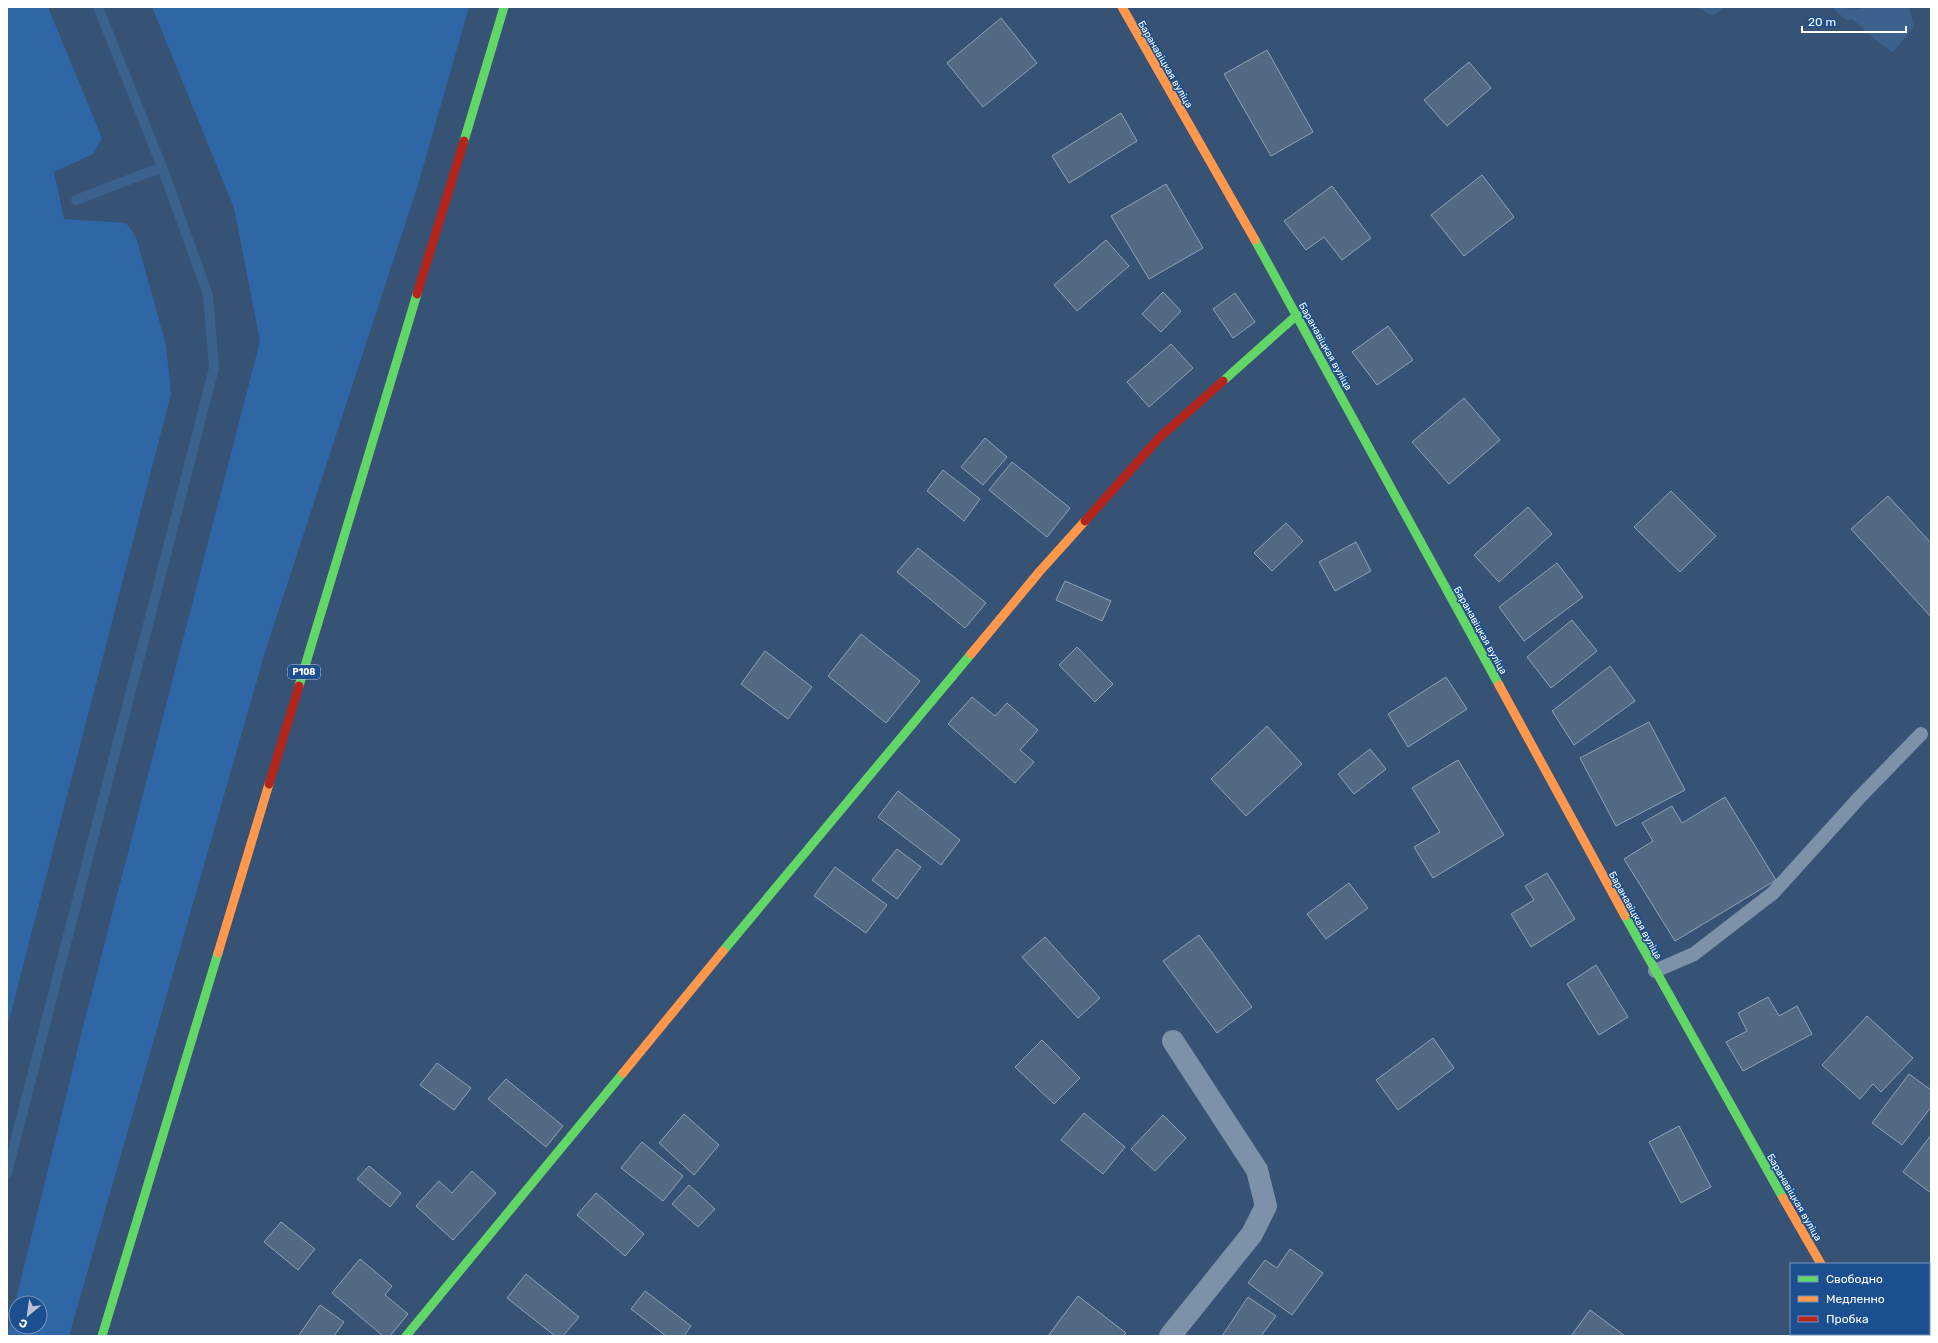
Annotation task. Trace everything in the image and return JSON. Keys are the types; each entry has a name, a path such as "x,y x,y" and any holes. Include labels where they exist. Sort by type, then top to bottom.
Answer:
{"street":[{"name":"Р108","path":"102,1336 504,7"},
{"name":"Баранавіцкая вуліца","path":"1122,7 1297,315 1654,971 1820,1263"},
{"path":"406,1336 705,973 1040,571 1160,437 1297,315"},
{"path":"1170,1336 1252,1234 1266,1206 1257,1170 1173,1041"}],"lane":[{"path":"1654,971 1694,954 1772,893 1859,798 1921,734"}],"shaded area":[{"path":"7,7 48,7 102,138 93,154 54,172 64,219 126,223 136,237 166,345 171,394 7,1028"},
{"path":"152,7 469,7 418,185 266,649 69,1336 7,1336 8,1332 8,1335 48,1335 48,1295 17,1295 84,1023 260,341 234,208"},
{"path":"1696,7 1725,7 1713,16"},
{"path":"1865,7 1909,7 1914,27 1893,52 1879,43 1848,15"}],"building":[{"path":"1001,18 1037,63 983,107 947,63"},
{"path":"1267,50 1313,132 1271,156 1224,74"},
{"path":"1469,62 1491,88 1447,126 1424,100"},
{"path":"1121,113 1137,141 1069,183 1052,156"},
{"path":"1482,175 1514,217 1464,256 1431,215"},
{"path":"1166,184 1203,248 1149,279 1111,216"},
{"path":"1332,186 1371,238 1342,260 1324,237 1306,250 1284,221"},
{"path":"1106,240 1129,266 1077,311 1054,285"},
{"path":"1163,292 1181,311 1161,332 1142,314"},
{"path":"1235,293 1255,322 1233,338 1213,309"},
{"path":"1388,326 1413,360 1377,385 1352,352"},
{"path":"1171,344 1193,368 1149,407 1127,382"},
{"path":"1464,398 1500,440 1449,484 1412,442"},
{"path":"985,438 1007,457 983,485 961,467"},
{"path":"1012,462 1070,508 1047,537 989,490"},
{"path":"943,470 980,499 964,521 927,491"},
{"path":"1671,491 1716,536 1680,572 1634,527"},
{"path":"1888,496 1931,543 1931,617 1851,529"},
{"path":"1528,507 1552,534 1499,582 1474,555"},
{"path":"1286,523 1303,541 1272,571 1254,553"},
{"path":"1356,542 1371,571 1335,591 1319,562"},
{"path":"918,548 986,603 965,628 897,572"},
{"path":"1557,563 1583,597 1524,641 1499,607"},
{"path":"1065,581 1111,601 1102,621 1056,600"},
{"path":"1572,620 1597,651 1551,688 1527,657"},
{"path":"861,634 920,681 886,723 828,676"},
{"path":"1077,647 1113,684 1095,702 1059,665"},
{"path":"765,651 812,687 788,719 741,684"},
{"path":"1610,666 1635,701 1574,745 1552,711"},
{"path":"1446,677 1467,709 1408,747 1388,714"},
{"path":"972,697 995,716 1007,703 1038,730 1020,750 1034,762 1015,783 948,724"},
{"path":"1649,722 1685,790 1616,826 1580,758"},
{"path":"1267,726 1302,764 1246,816 1211,779"},
{"path":"1370,749 1386,769 1354,794 1338,774"},
{"path":"1458,760 1504,835 1433,878 1414,847 1440,832 1412,788"},
{"path":"898,791 960,840 941,865 878,817"},
{"path":"1725,797 1776,880 1675,941 1624,859 1653,841 1642,823 1672,806 1682,823"},
{"path":"897,849 921,867 897,899 872,880"},
{"path":"835,867 887,905 866,933 814,896"},
{"path":"1547,873 1575,919 1531,947 1511,914 1534,900 1525,886"},
{"path":"1349,883 1368,908 1326,939 1307,914"},
{"path":"1199,935 1252,1007 1217,1033 1163,961"},
{"path":"1045,937 1100,998 1078,1018 1022,957"},
{"path":"1596,965 1628,1017 1599,1035 1567,984"},
{"path":"1768,997 1779,1016 1797,1006 1812,1034 1743,1071 1726,1042 1747,1031 1738,1013"},
{"path":"1867,1016 1913,1058 1881,1092 1873,1084 1860,1099 1822,1065"},
{"path":"1433,1038 1454,1068 1398,1110 1376,1080"},
{"path":"1042,1040 1080,1078 1054,1104 1015,1067"},
{"path":"437,1063 471,1088 454,1110 420,1085"},
{"path":"1909,1074 1931,1090 1931,1107 1902,1145 1872,1123"},
{"path":"506,1079 563,1126 546,1147 488,1099"},
{"path":"1084,1113 1125,1147 1103,1174 1061,1140"},
{"path":"684,1114 719,1145 694,1175 659,1143"},
{"path":"1163,1115 1186,1138 1155,1171 1131,1149"},
{"path":"1679,1126 1711,1187 1681,1203 1649,1142"},
{"path":"1931,1135 1931,1193 1903,1172"},
{"path":"642,1142 683,1176 663,1201 621,1168"},
{"path":"369,1166 401,1193 390,1207 357,1179"},
{"path":"472,1171 496,1193 453,1240 416,1206 439,1181 452,1193"},
{"path":"689,1185 715,1209 698,1227 672,1204"},
{"path":"596,1193 644,1234 625,1256 577,1215"},
{"path":"281,1222 315,1249 298,1270 264,1242"},
{"path":"1290,1249 1323,1273 1292,1315 1248,1283 1265,1260 1277,1268"},
{"path":"360,1259 392,1286 385,1295 408,1314 390,1336 383,1336 332,1293"},
{"path":"526,1274 579,1317 563,1336 555,1336 507,1298"},
{"path":"1931,1277 1931,1336 1919,1336 1918,1335 1930,1335"},
{"path":"645,1291 691,1326 684,1336 666,1336 631,1309"},
{"path":"1078,1296 1126,1333 1123,1336 1048,1336"},
{"path":"1248,1297 1276,1316 1261,1336 1222,1336"},
{"path":"320,1305 344,1322 334,1336 299,1335"},
{"path":"1590,1310 1625,1336 1571,1336"}],"waterway":[{"path":"7,1173 214,368 208,295 162,167 98,7"},
{"path":"1839,7 1848,15 1862,14"},
{"path":"76,200 162,167"}],"traffic: fast":[{"path":"464,141 504,7"},
{"path":"1255,240 1499,685"},
{"path":"299,686 417,294"},
{"path":"1223,381 1297,315"},
{"path":"723,951 971,654"},
{"path":"1625,916 1783,1198"},
{"path":"102,1336 218,953"},
{"path":"406,1336 623,1073"}],"traffic: slow":[{"path":"1122,7 1255,240"},
{"path":"971,654 1040,571 1085,521"},
{"path":"1499,685 1625,916"},
{"path":"218,953 269,784"},
{"path":"623,1073 723,951"},
{"path":"1783,1198 1820,1263"}],"traffic: jam":[{"path":"417,294 464,141"},
{"path":"1085,521 1160,437 1223,381"},
{"path":"269,784 299,686"}]}
